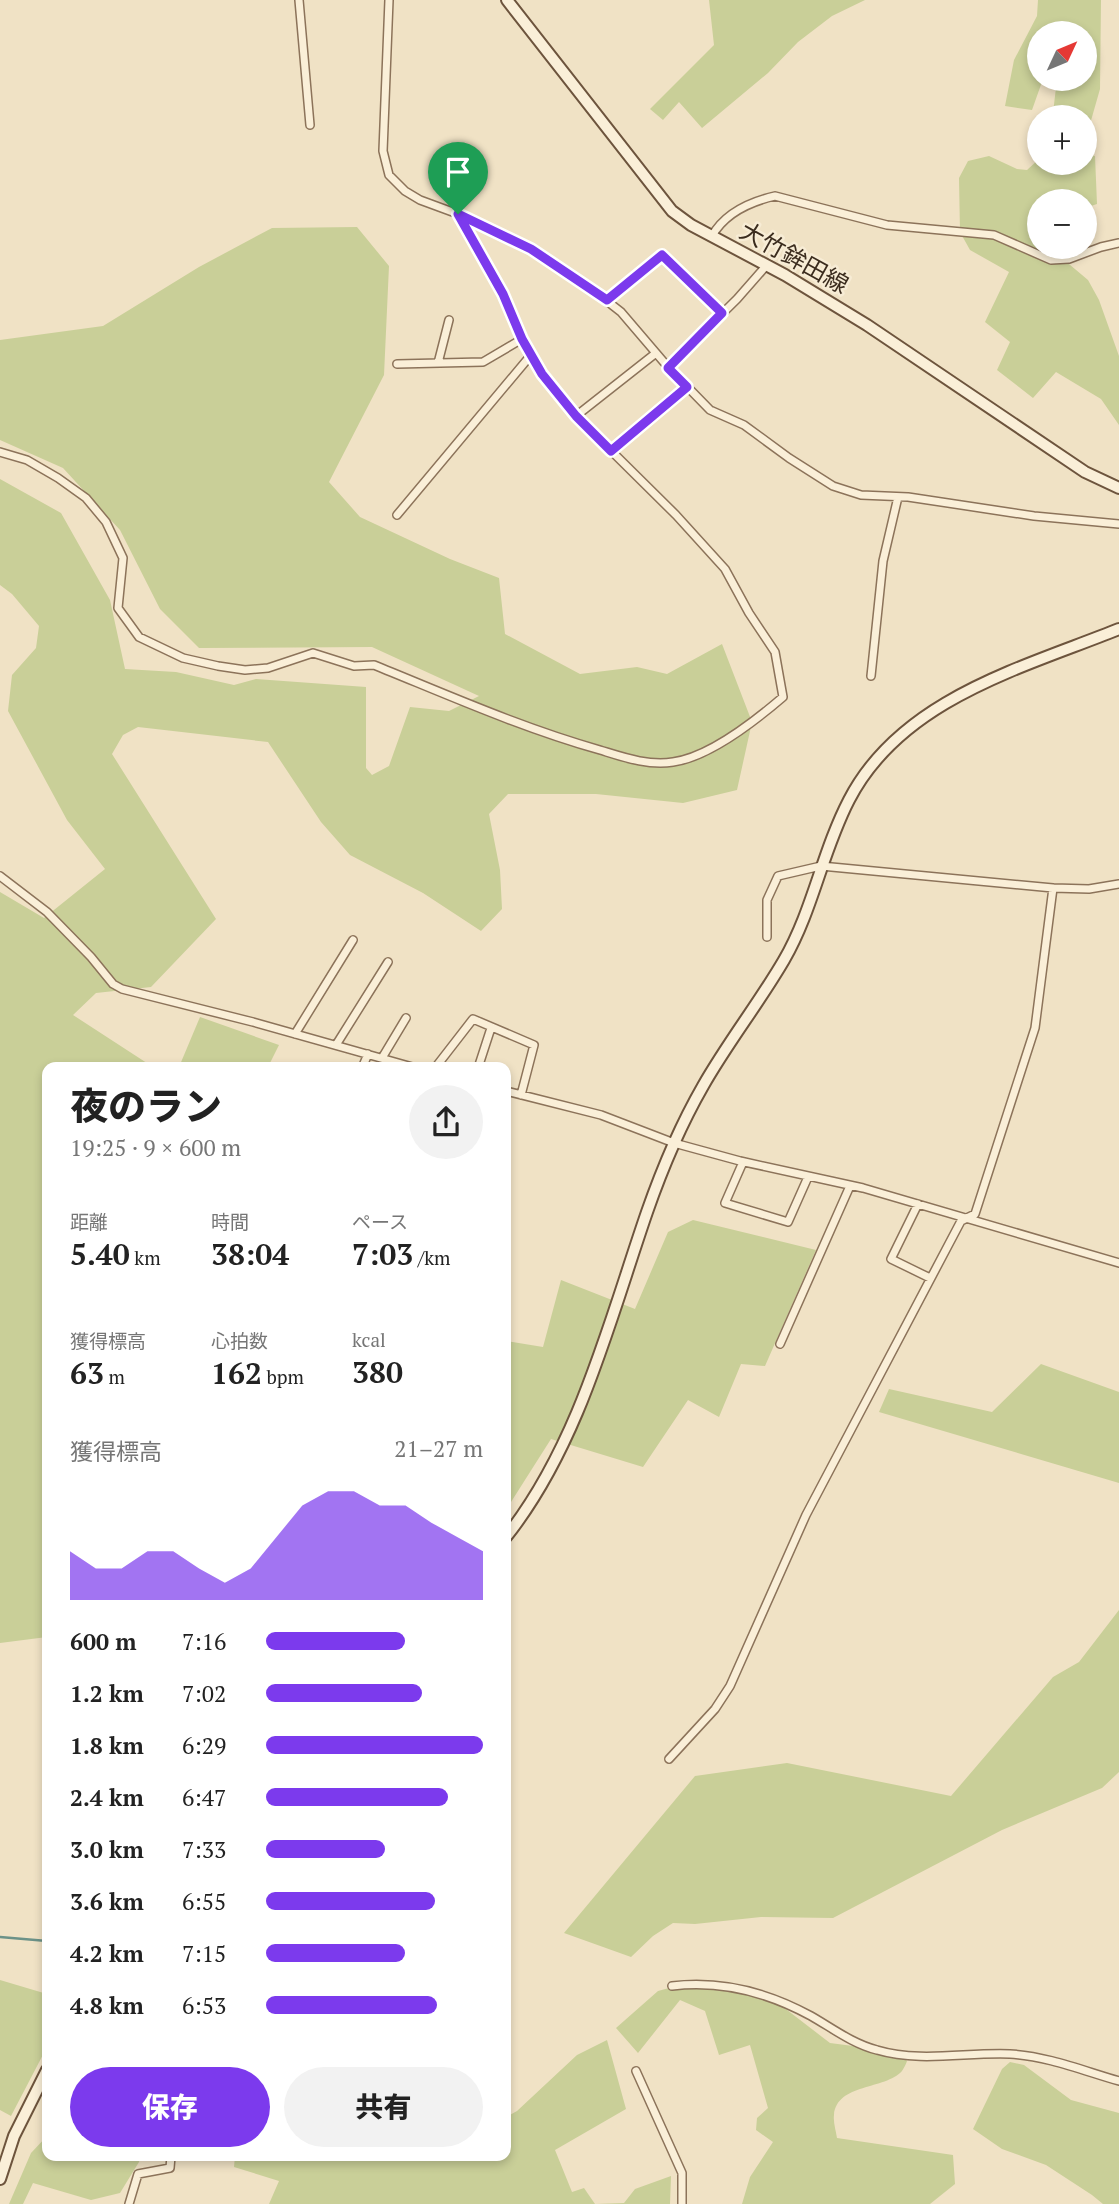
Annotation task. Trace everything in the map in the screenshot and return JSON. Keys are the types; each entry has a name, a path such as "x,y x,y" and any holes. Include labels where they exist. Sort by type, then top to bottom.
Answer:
{"street":[{"path":"299,0 310,125"},
{"path":"389,0 385,164 395,184 420,200 458,214 531,249 607,300 710,410 744,425 833,486 861,495 898,497 1034,516 1119,524"},
{"name":"大竹鉾田線","path":"507,0 673,211 867,325 1085,472 1119,488"},
{"path":"712,236 719,223 735,212 756,200 775,196 887,225 994,235 1051,260 1069,258 1119,243"},
{"path":"0,452 27,460 86,498 106,522 123,558 118,608 139,637 183,658 245,670 268,668 313,653 354,666 374,665 573,743 640,762 671,763 690,759 706,751 762,715 783,697 775,652 749,613 725,569 676,515 576,416 542,374 522,339 503,294 458,214"},
{"path":"607,300 662,255 722,313"},
{"path":"668,368 766,266"},
{"path":"438,363 449,320"},
{"path":"397,363 483,362 522,339"},
{"path":"576,416 656,353"},
{"path":"397,515 531,355"},
{"path":"611,451 687,387"},
{"path":"871,676 884,561 898,497"},
{"path":"511,1531 543,1483 575,1418 674,1143 703,1086 795,942 821,866 858,785 883,753 915,723 953,698 1119,629"},
{"path":"768,937 767,900 778,876 790,871 821,866 1053,888 1089,889 1119,884"},
{"path":"0,876 47,912 113,984 122,989 394,1062"},
{"path":"670,1759 715,1709 730,1686 806,1515 961,1221 975,1214 1035,1028 1053,888"},
{"path":"295,1034 353,940"},
{"path":"336,1045 388,962"},
{"path":"382,1058 406,1018"},
{"path":"440,1062 473,1019 534,1045 521,1095"},
{"path":"480,1062 491,1028"},
{"path":"365,1062 368,1054"},
{"path":"511,1092 601,1115 674,1143 918,1204 1119,1263"},
{"path":"743,1162 725,1203 788,1222 808,1177"},
{"path":"780,1344 850,1186"},
{"path":"918,1204 891,1259 930,1278"},
{"path":"672,1986 697,1983 749,1990 783,2002 855,2042 876,2050 913,2056 1014,2054 1048,2060 1119,2081"},
{"path":"636,2071 682,2173 682,2204"},
{"path":"0,2179 14,2136 42,2080"},
{"path":"129,2204 138,2175 170,2168 171,2161"}],"green space":[{"path":"709,0 865,0 832,16 798,42 768,73 702,128 679,102 663,120 650,109 714,45"},
{"path":"1038,0 1101,0 1100,89 1095,105 1054,105 1056,91 1097,91 1097,21 1034,21"},
{"path":"1027,35 1027,91 1039,91 1034,105 1027,105 1027,109 1005,106 1014,60"},
{"path":"989,156 1017,169 1027,170 1027,175 1096,175 1096,189 1027,189 1027,259 1063,259 1088,280 1099,300 1119,356 1119,425 1101,399 1056,372 1033,398 997,370 1010,342 985,322 1009,272 970,250 960,232 959,178 968,161"},
{"path":"357,227 389,266 384,375 329,482 360,517 450,559 499,578 505,634 580,674 637,667 667,674 722,644 752,722 737,790 683,803 596,794 508,794 489,814 500,870 502,909 481,931 423,893 350,855 321,822 268,742 138,727 123,735 112,754 216,919 151,987 96,993 73,1015 145,1062 42,1062 42,1638 0,1643 0,892 44,918 105,869 67,820 8,711 12,675 36,648 39,626 12,594 0,585 0,479 61,513 110,600 125,669 176,672 234,685 256,679 366,687 366,768 372,775 389,766 410,707 449,711 479,696 372,647 199,648 160,609 120,530 63,468 0,440 0,340 103,326 199,267 272,228"},
{"path":"200,1017 279,1045 270,1062 181,1062"},
{"path":"693,1220 816,1250 765,1366 741,1364 719,1417 688,1400 643,1467 551,1439 511,1502 511,1342 543,1347 561,1280 635,1309 668,1232"},
{"path":"1041,1364 1119,1392 1119,1483 879,1412 889,1389 992,1412"},
{"path":"1119,1610 1119,1772 1102,1788 1002,1830 833,1918 761,1917 695,1924 673,1923 653,1936 631,1957 564,1933 695,1776 787,1763 951,1796 1053,1677 1079,1662"},
{"path":"0,1980 42,1993 42,2057 11,2116 0,2110"},
{"path":"715,1983 761,1990 830,2043 899,2052 907,2061 902,2071 885,2081 852,2092 837,2105 834,2118 837,2138 953,2155 955,2184 930,2204 742,2204 750,2177 773,2142 756,2130 757,2118 768,2108 750,2045 719,2055 705,2011 680,2000 638,2053 616,2028 658,1991 680,1985"},
{"path":"607,2040 626,2109 555,2150 572,2192 584,2188 595,2204 269,2204 279,2181 234,2167 235,2161 511,2161 511,2114 577,2055"},
{"path":"1010,2062 1024,2065 1071,2100 1119,2113 1119,2204 1103,2204 1046,2165 1002,2149 973,2129 1002,2069"},
{"path":"42,2141 42,2161 139,2161 120,2193 91,2200 33,2183 23,2204 9,2204 31,2153"},
{"path":"671,2176 670,2204 595,2204 624,2203 635,2189"}],"waterway":[{"path":"0,1937 42,1941"}],"route":[{"path":"458,214 531,249 607,300 662,255 722,313 668,368 687,387 611,451 576,416 542,374 522,339 503,294 458,214"}]}
